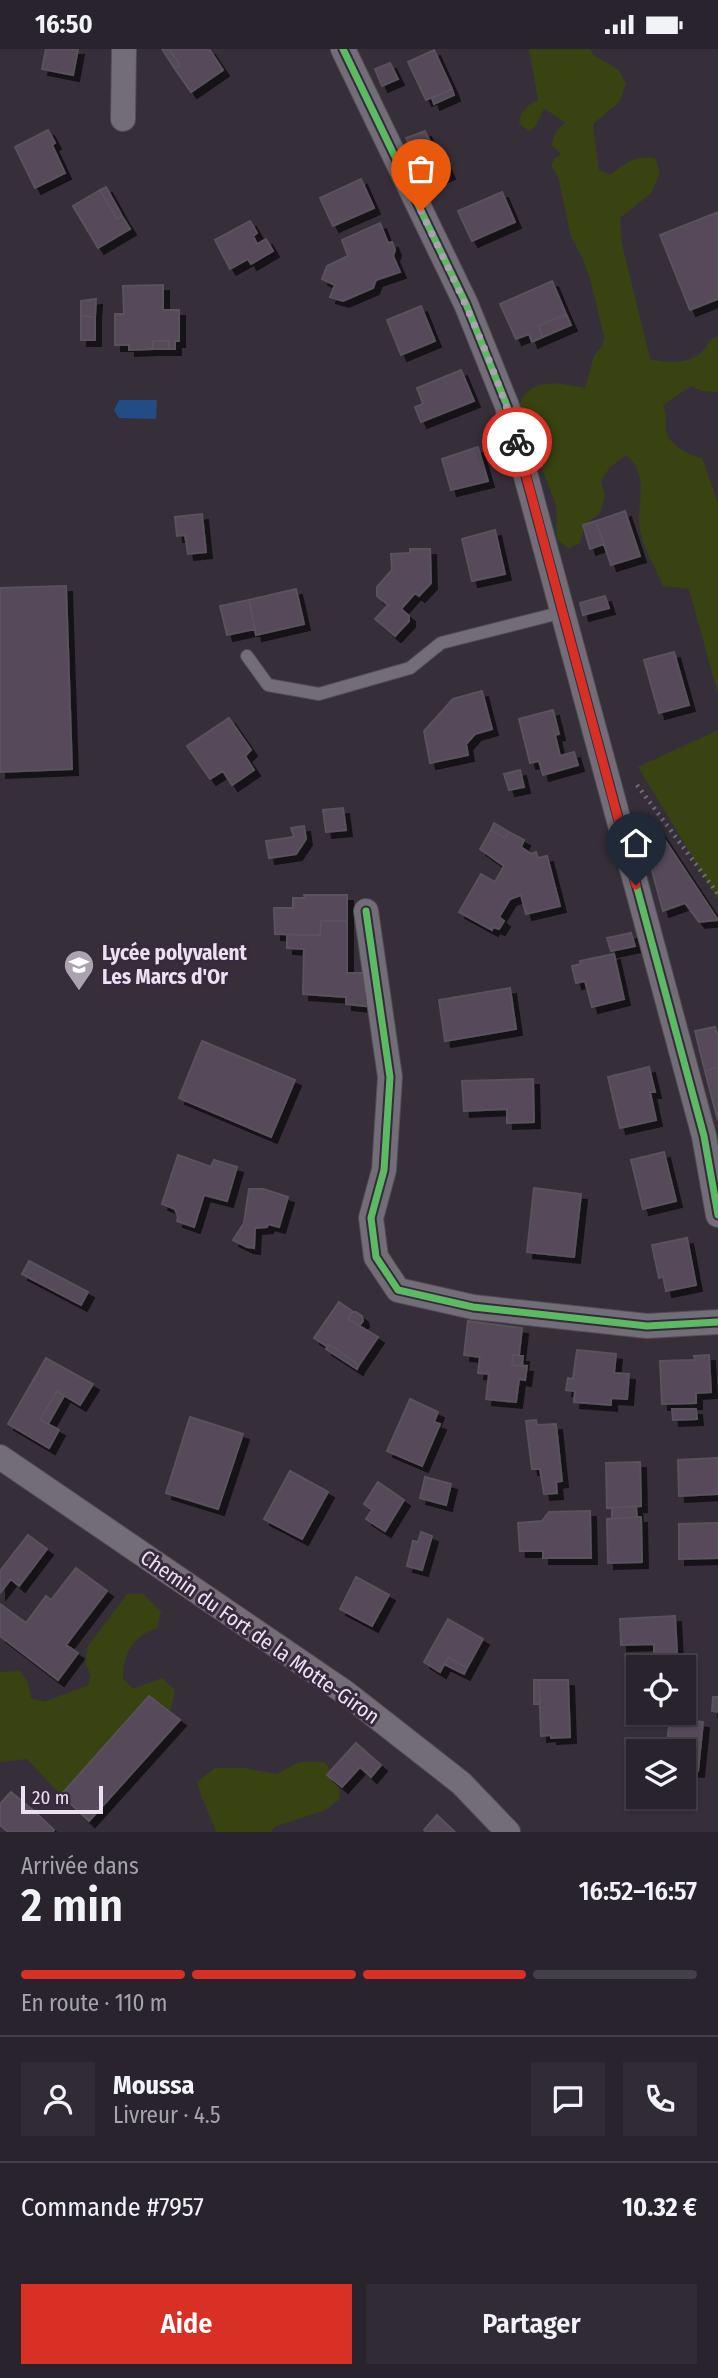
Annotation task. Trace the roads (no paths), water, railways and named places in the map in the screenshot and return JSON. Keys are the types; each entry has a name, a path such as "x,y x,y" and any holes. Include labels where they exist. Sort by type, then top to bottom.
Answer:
{"street":[{"path":"123,119 124,49"},
{"path":"343,49 466,304 507,406 704,1136 718,1215"},
{"path":"366,911 390,1077 384,1170 372,1218 376,1257 398,1290 473,1307 647,1326 718,1322"},
{"name":"Chemin du Fort de la Motte-Giron","path":"0,1457 346,1693 461,1783 508,1832"}],"lane":[{"path":"247,656 268,685 319,694 410,668 441,643 563,612"}],"water":[{"path":"119,400 157,400 156,419 119,418 114,410"}],"place":[{"name":"Lycée polyvalent Les Marcs d'Or","path":"79,992"}]}
